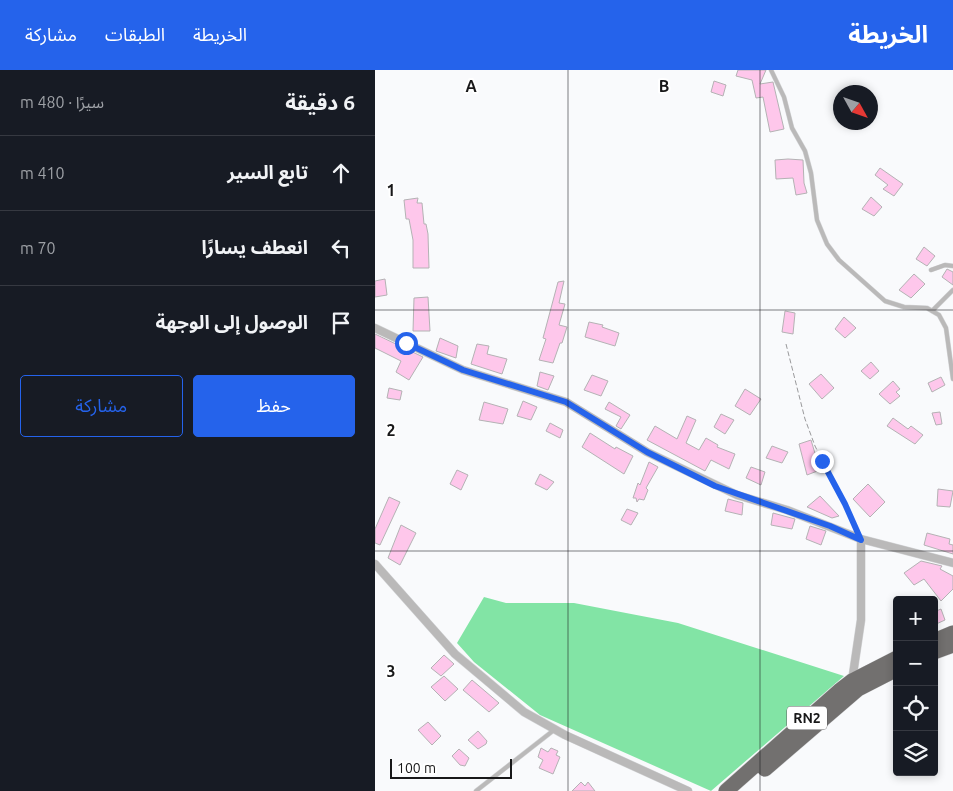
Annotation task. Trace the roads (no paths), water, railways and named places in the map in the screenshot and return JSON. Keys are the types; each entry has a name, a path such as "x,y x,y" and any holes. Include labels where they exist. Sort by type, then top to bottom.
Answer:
{"highway":[{"path":"938,639 953,633"},
{"path":"938,651 953,645"},
{"name":"RN2","path":"727,791 781,740 852,681 893,660"},
{"name":"RN2","path":"740,791 859,689 893,672"}],"street":[{"path":"375,328 463,370 566,402 647,452 715,486 796,514 861,540 953,563"},
{"path":"852,681 861,620 861,540"},
{"path":"375,564 455,654 524,712 554,730 688,791"}],"lane":[{"path":"771,70 784,97 792,128 805,152 811,173 817,220 827,244 839,260 885,302 927,308 939,315 946,328 953,379"},
{"path":"931,270 945,265 953,266"},
{"path":"932,311 953,290"},
{"path":"476,791 554,730"}]}
